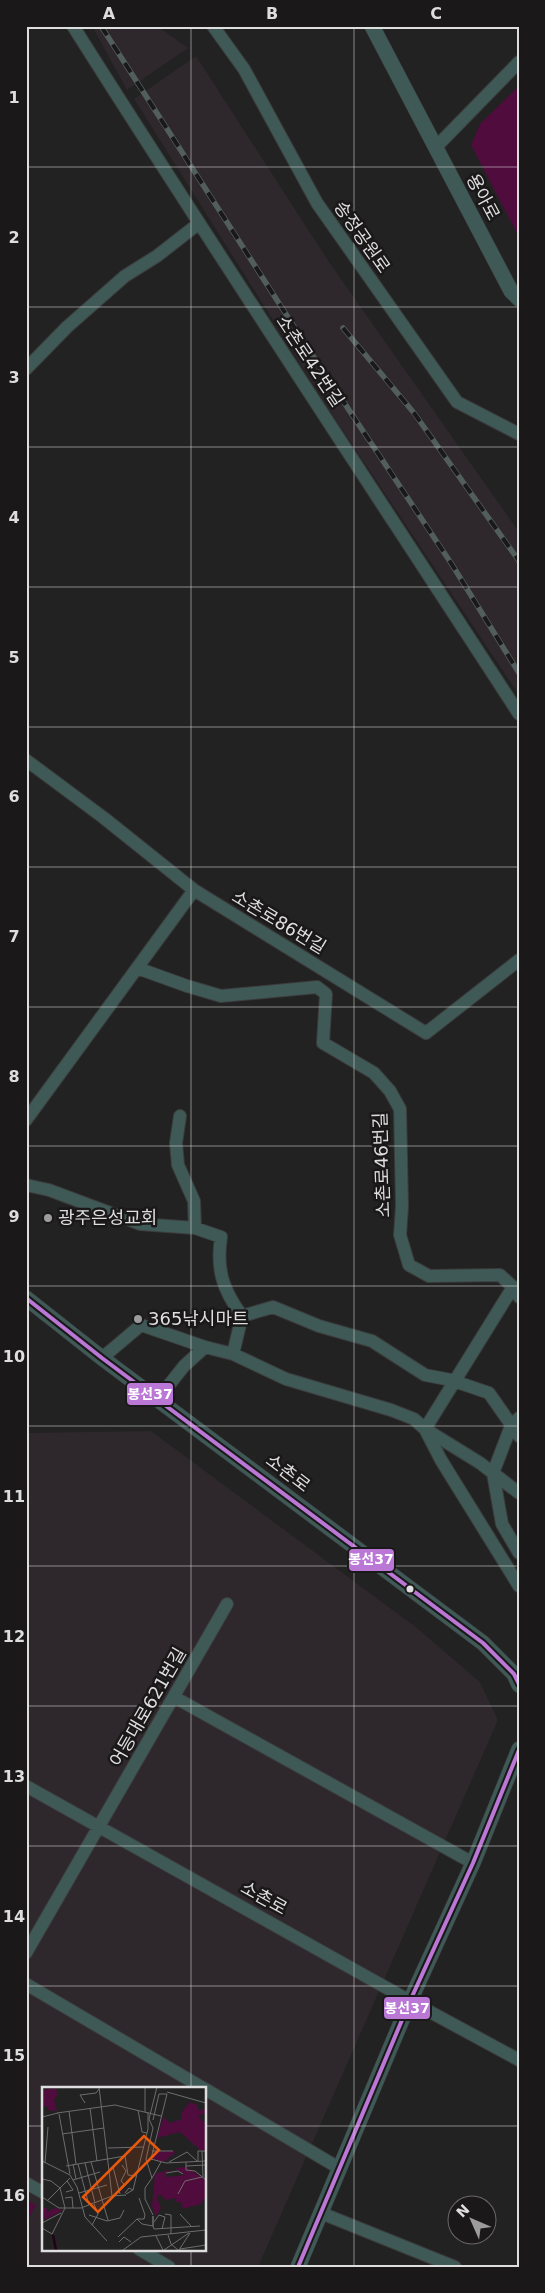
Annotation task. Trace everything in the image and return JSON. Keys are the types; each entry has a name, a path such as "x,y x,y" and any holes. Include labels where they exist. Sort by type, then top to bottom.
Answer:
{"street":[{"name":"소촌로42번길","path":"72,26 198,224 348,450 519,714"},
{"name":"송정공원로","path":"213,26 244,69 317,203 457,402 519,434"},
{"name":"용아로","path":"372,26 515,295"},
{"path":"436,147 519,62"},
{"path":"26,369 68,327 125,276 157,256 198,224"},
{"name":"소촌로86번길","path":"26,760 104,818 194,890 426,1033 519,960"},
{"path":"26,1120 194,890"},
{"name":"소촌로46번길","path":"137,968 221,996 317,987 326,994 323,1043 374,1074 390,1090 400,1109 402,1206 400,1235 409,1265 429,1276 500,1275 516,1292"},
{"path":"180,1116 176,1143 178,1165 194,1201 195,1228"},
{"path":"26,1185 49,1190 140,1224 195,1228 221,1237 218,1256 226,1294 242,1316 233,1354"},
{"path":"425,1428 454,1381 516,1292"},
{"name":"소촌로","path":"26,1298 102,1358 483,1643 514,1674 519,1685"},
{"path":"242,1316 273,1307 319,1326 372,1340 425,1375 454,1381 488,1393 516,1427 493,1473 502,1524 519,1553"},
{"path":"102,1358 141,1325 204,1347 233,1354 286,1379 414,1418 425,1428 493,1473 519,1494"},
{"path":"158,1399 184,1366 204,1347"},
{"path":"425,1428 441,1460 519,1586"},
{"name":"어등대로621번길","path":"26,1953 227,1604"},
{"path":"174,1697 472,1863"},
{"path":"298,2267 410,2001 472,1863 519,1749"},
{"path":"26,1786 100,1826"},
{"name":"소촌로","path":"100,1826 410,2001 519,2060"},
{"path":"26,1984 201,2087"},
{"path":"206,2090 339,2168"},
{"path":"26,2183 42,2193"},
{"path":"321,2213 455,2267"},
{"path":"141,2250 169,2267"}],"shaded area":[{"path":"92,26 157,26 188,48 127,90"},
{"path":"196,56 329,262 519,532 519,695 334,417 134,99"},
{"path":"519,86 519,237 471,145 480,124"},
{"path":"151,1431 417,1628 480,1682 498,1720 258,2267 26,2267 26,1433"},
{"path":"26,2200 36,2205 26,2223"}],"railway":[{"path":"101,26 309,350 451,563 519,673"},
{"path":"343,328 414,413 519,561"}],"transit line":[{"name":"봉선37","path":"26,1298 102,1358 483,1643 514,1674 519,1684"},
{"name":"봉선37","path":"298,2267 410,2001 473,1863 519,1750"}],"place":[{"name":"광주은성교회","path":"48,1218"},
{"name":"365낚시마트","path":"138,1319"}]}
